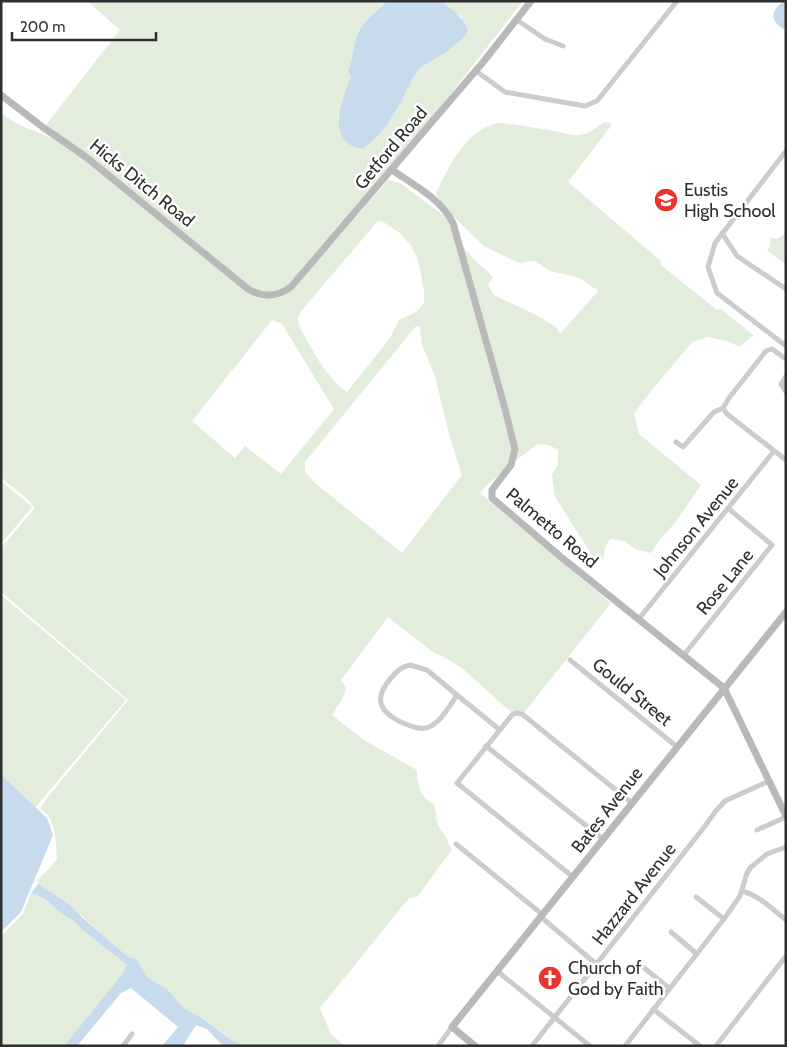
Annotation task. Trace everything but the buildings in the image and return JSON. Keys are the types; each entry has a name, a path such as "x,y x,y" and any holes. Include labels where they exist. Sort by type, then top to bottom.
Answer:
{"street":[{"name":"Getford Road","path":"262,295 273,296 283,293 291,287 476,71 531,1"},
{"path":"476,71 505,92 589,106 597,101 677,1"},
{"path":"517,20 545,39 562,46"},
{"name":"Hicks Ditch Road","path":"1,95 86,157 248,289 262,295"},
{"path":"786,151 715,243 708,267 717,293 786,346"},
{"name":"Palmetto Road","path":"392,170 441,205 448,212 453,223 505,409 514,449 511,465 492,490 492,498 638,620 724,688 786,816"},
{"path":"722,233 737,256 786,289"},
{"path":"676,442 683,447 714,412 723,408 728,398 766,350 772,349 786,359"},
{"path":"786,376 781,384 786,392"},
{"path":"723,408 727,414 786,460"},
{"name":"Johnson Avenue","path":"638,620 774,451"},
{"name":"Rose Lane","path":"683,656 772,545 729,508"},
{"name":"Bates Avenue","path":"452,1027 676,746 786,612"},
{"name":"Gould Street","path":"570,660 676,746"},
{"path":"457,695 433,724 423,729 408,725 391,717 384,710 380,701 382,692 391,678 400,668 410,665 427,670 500,730"},
{"path":"573,877 457,783 486,746 512,715 516,713 522,714 632,802"},
{"path":"486,746 602,839"},
{"name":"Hazzard Avenue","path":"532,1046 720,805 734,796 769,781"},
{"path":"757,830 786,816"},
{"path":"456,844 596,964"},
{"path":"625,1046 724,919 742,891 747,873 756,861 767,854 786,847"},
{"path":"742,891 764,902 786,920"},
{"path":"696,897 724,919"},
{"path":"670,932 697,954"},
{"path":"716,1046 786,956"},
{"path":"643,967 669,988"},
{"path":"497,971 590,1046"},
{"path":"653,1008 700,1046"},
{"path":"438,1046 452,1027 474,1046"},
{"path":"123,1046 132,1034"}],"green space":[{"path":"87,1 387,1 367,20 358,33 348,71 351,77 338,119 363,149 388,124 421,67 445,53 461,40 462,17 453,12 442,1 523,1 447,101 289,285 279,291 270,292 250,287 45,126 120,30"},
{"path":"1,113 16,123 66,145 260,298 277,297 293,290 388,180 400,183 447,218 512,449 511,457 505,470 480,493 611,603 523,714 513,714 463,669 434,653 388,617 341,680 346,688 332,715 364,740 417,770 420,790 425,798 434,805 438,825 452,850 417,897 409,898 320,1008 331,1034 345,1046 245,1046 231,1040 200,1017 185,1009 166,988 148,978 137,960 127,956 112,944 77,911 41,886 37,880 57,859 53,826 49,817 40,808 128,700 1,592 1,548 35,508 1,478","holes":["382,221 401,234 411,246 418,259 424,291 424,303 416,312 399,320 390,338 347,392 333,379 320,362 299,326 298,318 302,310 377,222","272,320 282,324 334,409 281,474 245,446 235,458 192,421","416,326 420,327 422,345 435,376 450,438 462,475 402,553 315,483 305,472 305,462"]},
{"path":"604,122 610,123 611,126 568,182 661,261 661,265 717,310 721,309 753,335 740,347 727,341 708,337 692,342 634,414 639,434 701,485 651,553 635,549 624,541 610,539 605,548 603,560 594,558 555,497 552,475 558,465 558,450 549,445 538,444 515,461 517,449 461,244 493,277 488,285 494,295 540,317 556,327 560,334 598,291 580,278 550,271 535,261 519,263 484,246 452,215 436,193 459,151 476,133 486,127 502,123 581,135"},
{"path":"786,233 786,265 767,250 770,246 770,237 777,239"},
{"path":"1,481 32,507 1,544"},
{"path":"1,595 126,700 1,848"},
{"path":"31,893 48,901 127,965 122,974 64,1046 1,1046 1,936 23,914"}],"water":[{"path":"387,1 442,1 461,18 468,32 445,53 421,67 388,124 363,149 351,145 344,139 340,130 340,109 351,77 348,71 358,33 367,20"},
{"path":"786,1 785,30 779,26 773,15 780,4"},
{"path":"1,775 47,818 53,835 21,912 1,932"},
{"path":"39,883 68,904 127,956 137,960 148,978 166,988 185,1009 200,1017 231,1040 245,1046 223,1046 207,1029 196,1025 183,1046 162,1046 178,1027 131,988 121,993 77,1046 64,1046 122,974 127,965 48,901 31,893"}],"place":[{"name":"Eustis High School","path":"666,200"},
{"name":"Church of God by Faith","path":"550,978"}]}
